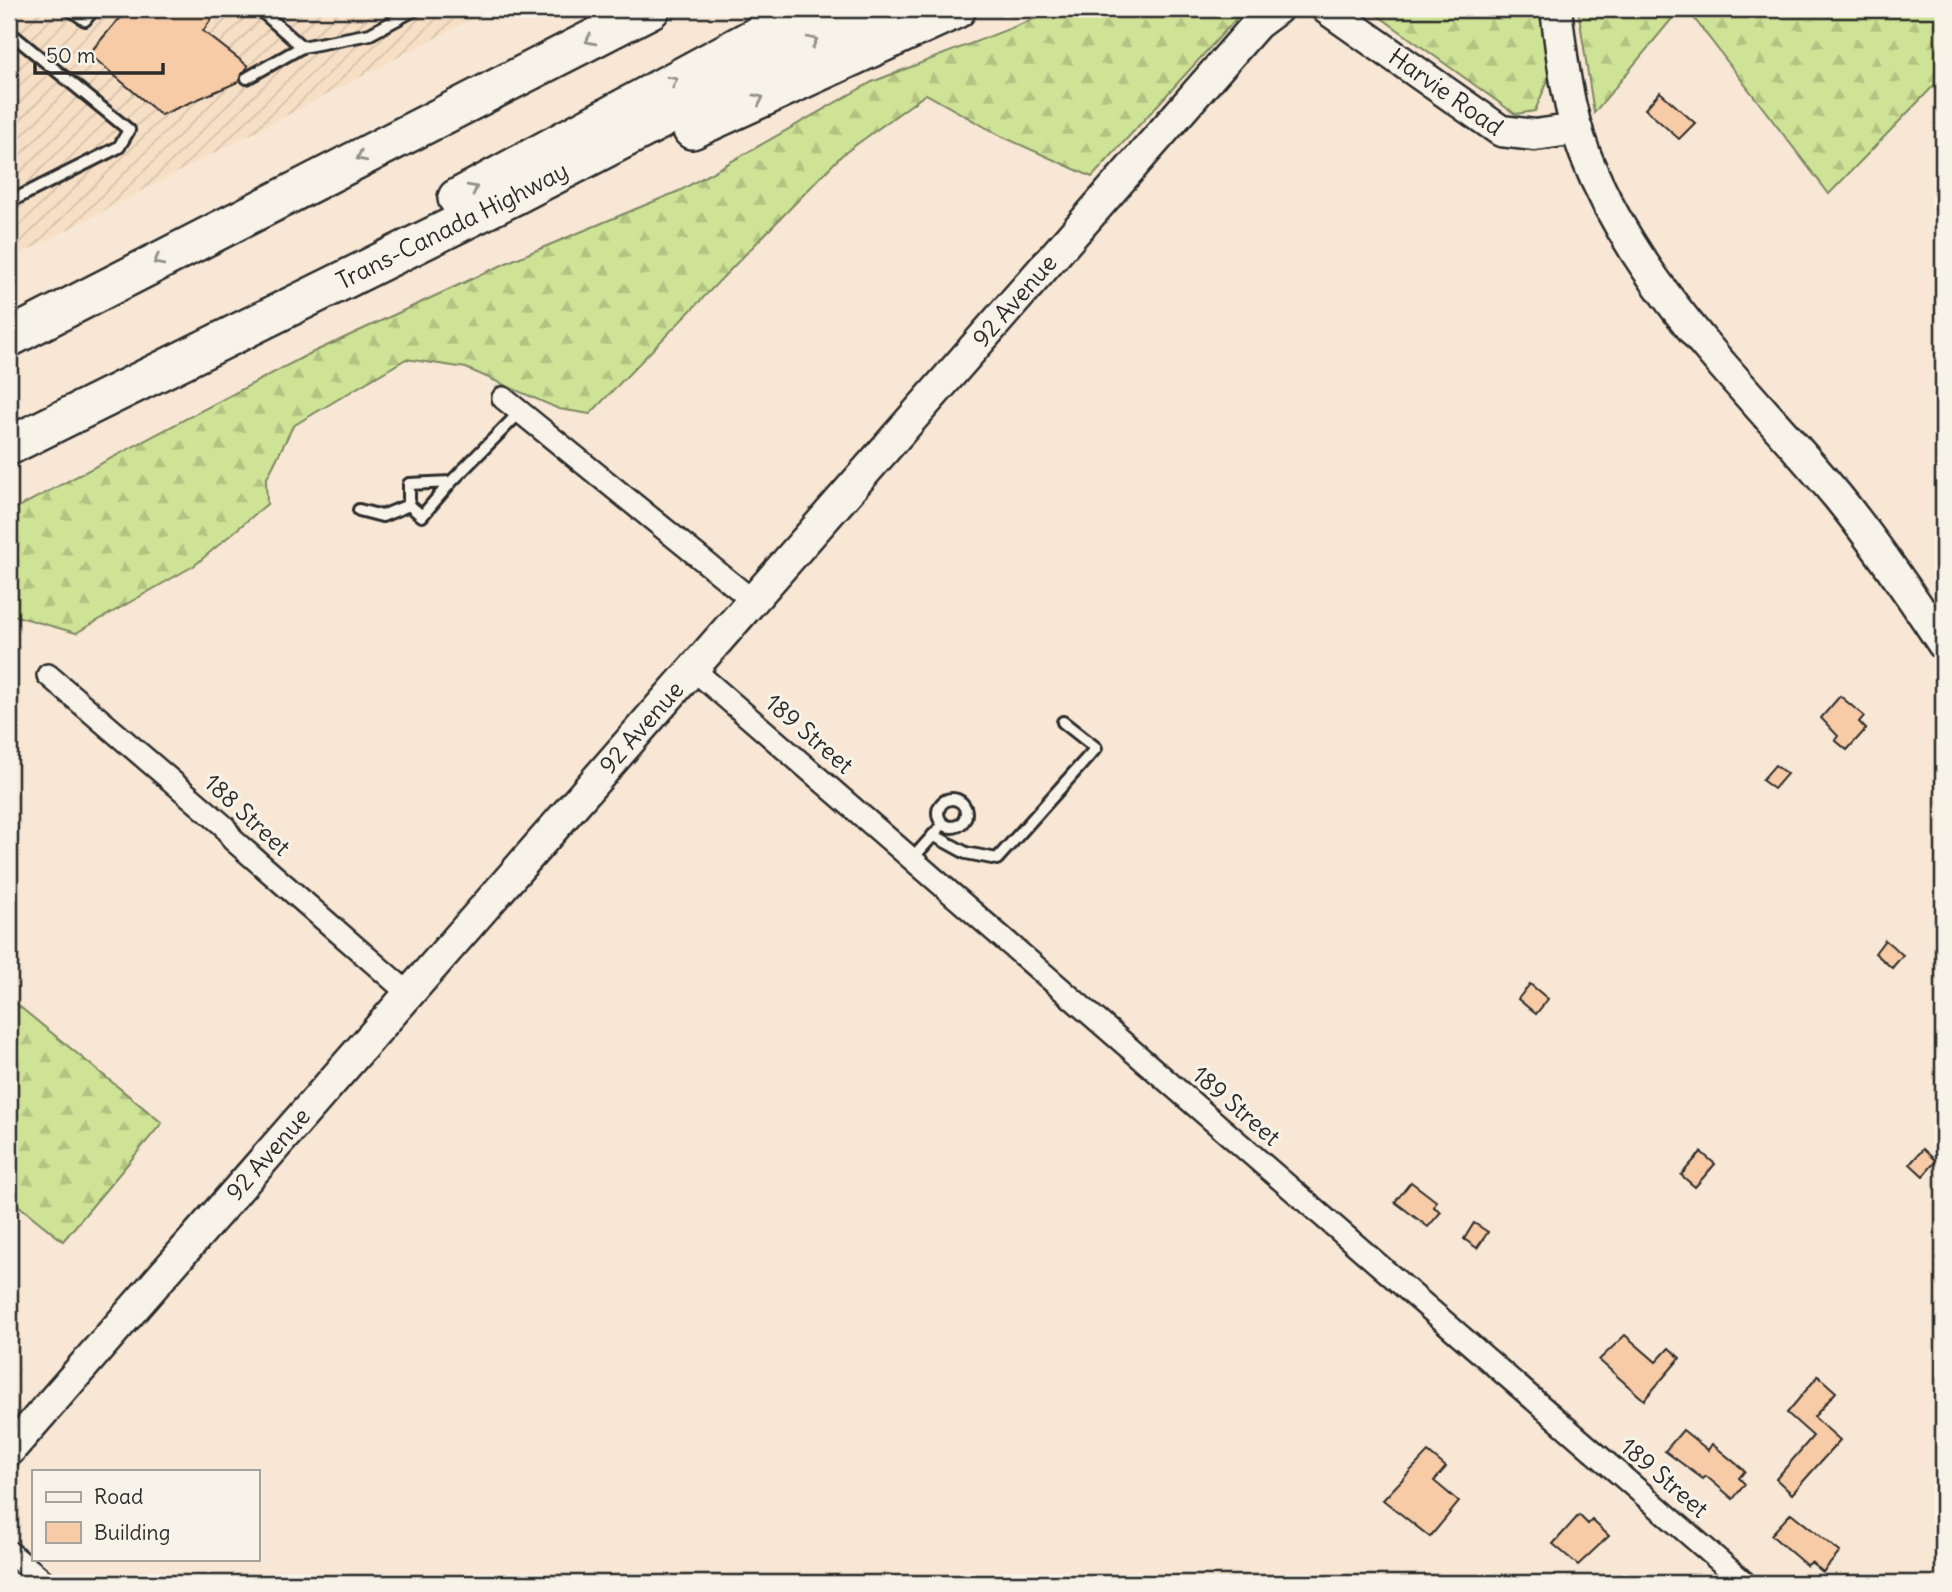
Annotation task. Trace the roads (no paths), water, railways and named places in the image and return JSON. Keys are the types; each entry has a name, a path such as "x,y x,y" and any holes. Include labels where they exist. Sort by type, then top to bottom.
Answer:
{"highway":[{"path":"9,338 651,9"},
{"name":"Trans-Canada Highway","path":"18,441 408,224 807,9"},
{"name":"Trans-Canada Highway","path":"18,441 514,196 875,9"},
{"path":"514,196 621,163 957,9"}],"street":[{"name":"92 Avenue","path":"9,1451 1257,24 1277,9"},
{"name":"Harvie Road","path":"1327,9 1501,131 1535,135 1577,129"},
{"path":"1556,9 1562,58 1577,129 1599,185 1630,246 1691,328 1839,499 1906,586 1943,644"},
{"path":"503,398 752,600"},
{"name":"189 Street","path":"693,668 1745,1583"},
{"name":"188 Street","path":"48,676 224,826 233,840 408,993"},
{"path":"9,1552 46,1583"}],"lane":[{"path":"69,9 85,20 94,9"},
{"path":"259,9 302,47"},
{"path":"247,78 302,47 370,34 416,9"},
{"path":"9,32 129,130 119,147 9,202"},
{"path":"451,482 409,484 409,505 422,516 451,482 520,412"},
{"path":"359,510 382,516 409,505"},
{"path":"933,835 966,852 998,859 1096,748 1063,722"},
{"path":"912,859 943,824"}]}
